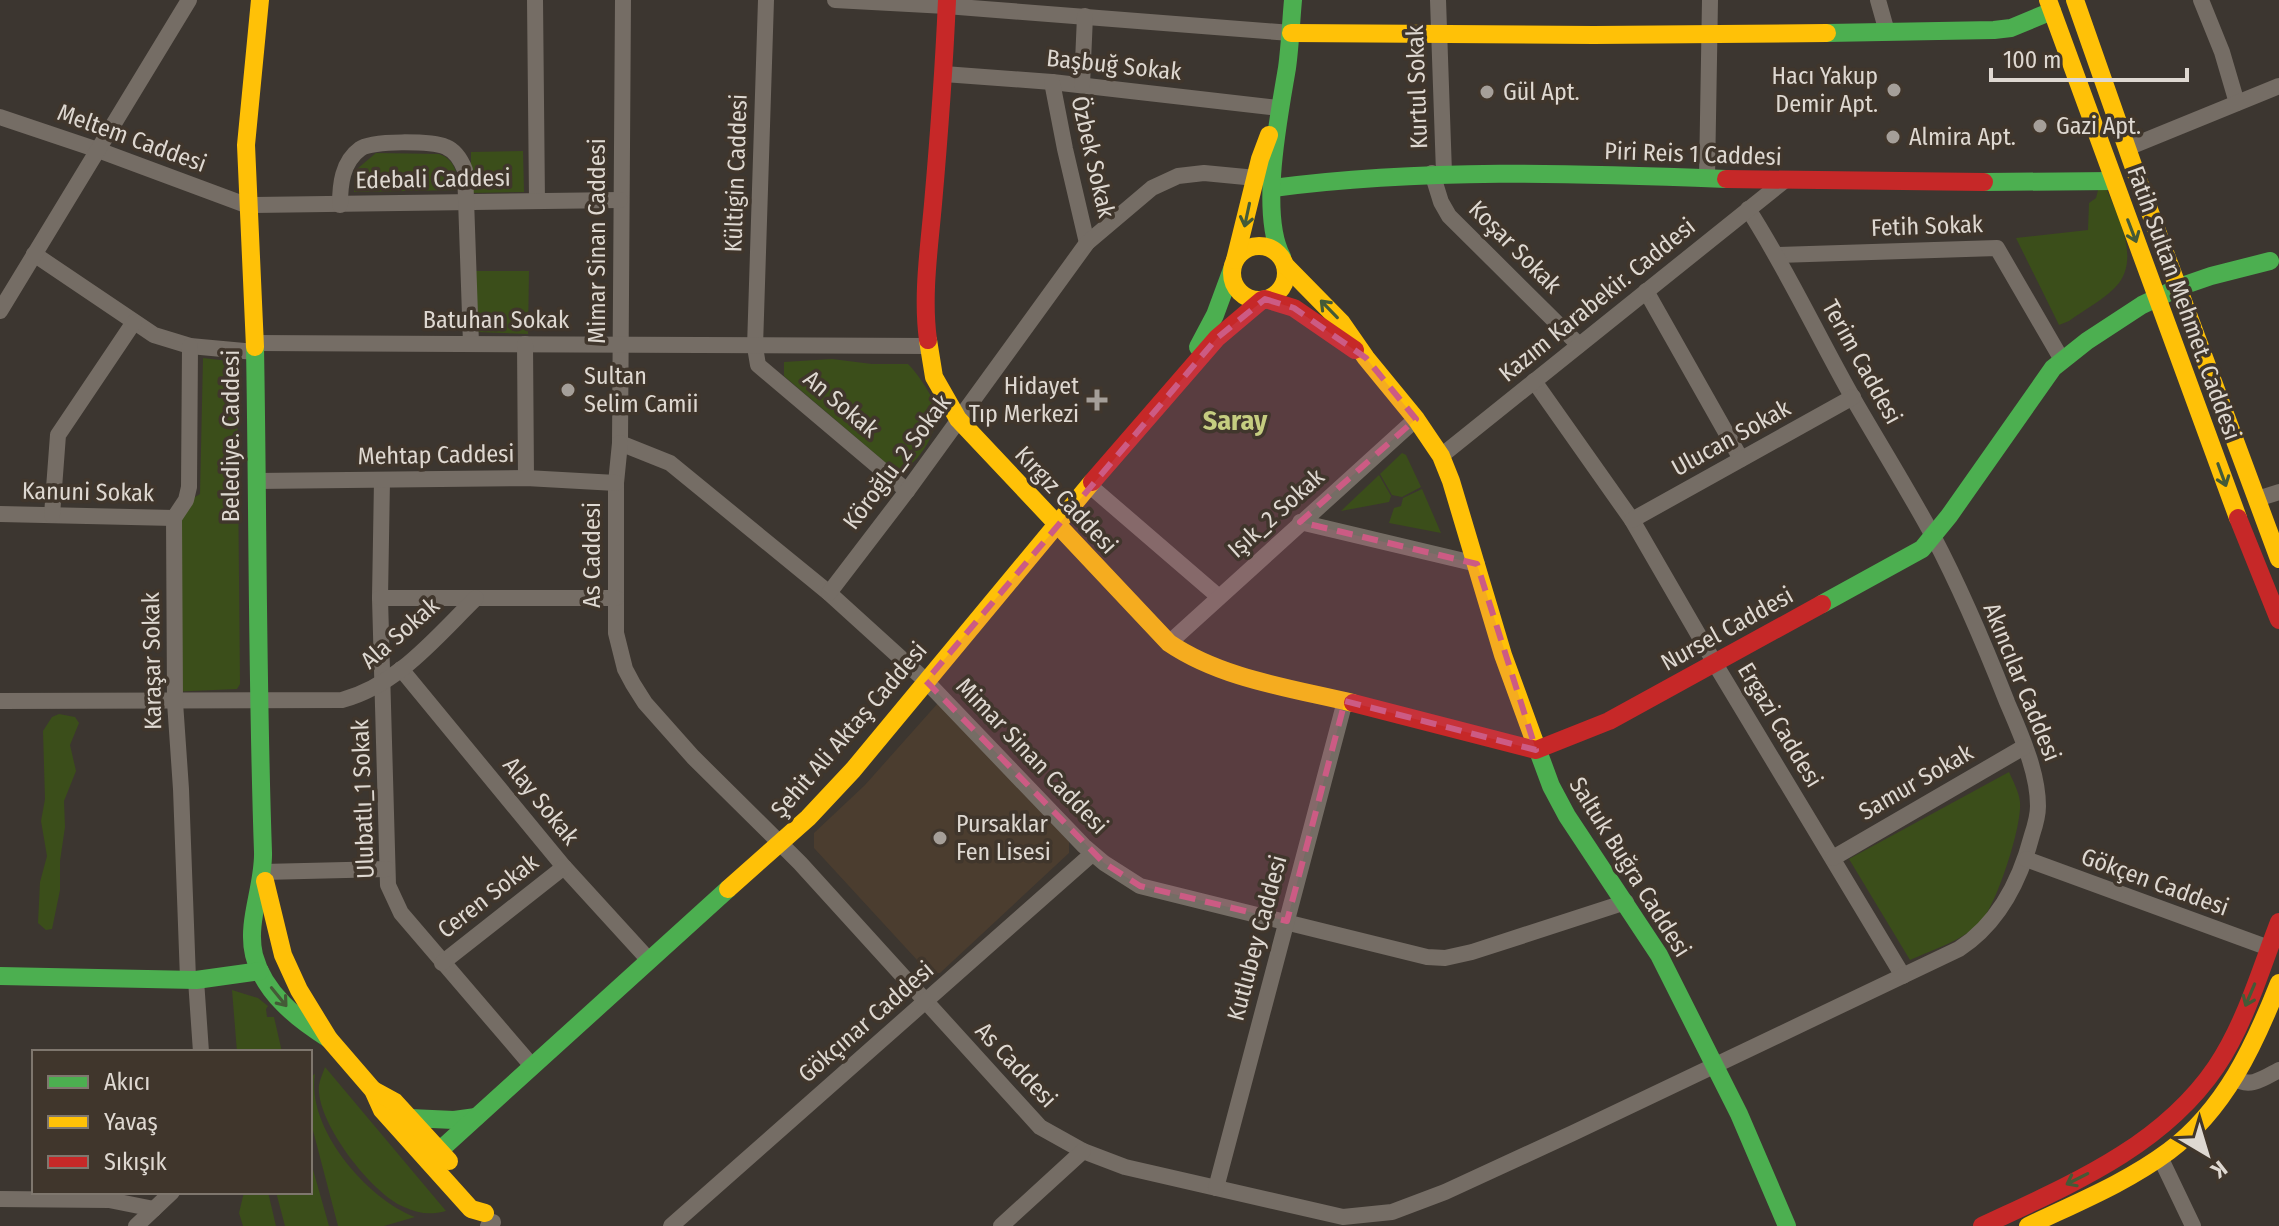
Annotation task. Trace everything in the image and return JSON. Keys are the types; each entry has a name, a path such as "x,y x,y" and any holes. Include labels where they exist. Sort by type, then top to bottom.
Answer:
{"street":[{"path":"0,311 189,0"},
{"name":"Belediye. Caddesi","path":"260,0 249,86 246,205 255,348 256,699 263,872"},
{"path":"535,0 537,201"},
{"name":"Mimar Sinan Caddesi","path":"623,0 620,443 670,463 829,593 926,681 1092,854 1140,886 1427,957 1445,958 1626,902"},
{"name":"Kültigin Caddesi","path":"755,347 766,0"},
{"path":"835,0 947,3 1336,36 1611,36 1994,30 2011,28 2050,5"},
{"name":"Şehit Ali Aktaş Caddesi","path":"434,1156 648,959 781,843 831,794 1055,525 1217,338 1263,300 1273,296 1285,283 1284,261 1273,231 1273,188 1277,112 1291,33 1293,0"},
{"name":"Kurtul Sokak","path":"1438,0 1438,173"},
{"path":"1707,177 1710,0"},
{"path":"1878,0 1887,32"},
{"path":"2201,0 2222,52 2237,103"},
{"name":"Fatih Sultan Mehmet. Caddesi","path":"2078,1 2127,148 2239,522 2279,620"},
{"name":"Kırgız Caddesi","path":"947,3 926,324 934,377 958,419 1169,643 1206,665 1536,750"},
{"name":"Fatih Sultan Mehmet. Caddesi","path":"2050,5 2113,181 2168,293 2257,499 2279,559"},
{"path":"1082,85 1085,16"},
{"name":"Başbuğ Sokak","path":"944,74 1082,85 1277,112"},
{"name":"Özbek Sokak","path":"1052,82 1087,243"},
{"path":"2127,148 2279,86"},
{"name":"Şehit Ali Aktaş Caddesi","path":"1167,395 1204,338 1234,264 1277,112"},
{"name":"Meltem Caddesi","path":"0,117 246,205"},
{"path":"340,205 340,185 350,158 357,150 375,144 432,143 445,146 455,153 465,170 471,344"},
{"name":"Köroğlu_2 Sokak","path":"829,593 1087,243 1152,188 1178,176 1204,173 1256,178"},
{"name":"Piri Reis 1 Caddesi","path":"1273,188 1329,180 1438,173 1912,183 2113,181"},
{"name":"Koşar Sokak","path":"1438,173 1437,192 1449,216 1579,345"},
{"name":"Kazım Karabekir. Caddesi","path":"1441,456 1784,181"},
{"name":"Edebali Caddesi","path":"246,205 620,200"},
{"name":"Terim Caddesi","path":"1748,209 1778,255 1853,397 1934,537"},
{"path":"1263,300 1248,298 1237,288 1232,275 1234,264 1245,250 1259,246 1268,247 1284,261"},
{"name":"Fetih Sokak","path":"1778,255 1997,248 2062,360"},
{"name":"Batuhan Sokak","path":"34,254 154,335 190,346 928,346"},
{"path":"1934,537 2053,368 2062,360 2116,321 2168,293 2203,278 2276,260"},
{"name":"Saltuk Buğra Caddesi","path":"1284,261 1341,322 1441,456 1536,750 1567,816 1659,955 1715,1064 1787,1226"},
{"path":"1646,291 1741,459"},
{"name":"Saltuk Buğra Caddesi","path":"1263,300 1294,308 1366,358"},
{"path":"52,515 58,435 134,322"},
{"path":"525,344 526,478"},
{"name":"Karaşar Sokak","path":"190,346 189,487 186,500 174,518 175,702 192,980 201,1050"},
{"name":"An Sokak","path":"755,347 758,365 907,491"},
{"name":"Ergazi Caddesi","path":"1534,381 1632,520 1714,663 1903,976"},
{"name":"Ulucan Sokak","path":"1632,520 1853,397"},
{"name":"Işık_2 Sokak","path":"1169,643 1416,419"},
{"name":"As Caddesi","path":"620,443 616,483 616,633 625,669 645,703 693,757 781,843 1040,1127 1083,1151 1125,1167 1343,1217 1392,1212 1445,1192 1715,1064"},
{"name":"Mehtap Caddesi","path":"256,481 526,478 616,483"},
{"name":"Ulubatlı_1 Sokak","path":"382,480 380,598 388,885 401,913 532,1066"},
{"path":"1089,485 1219,597"},
{"path":"2257,499 2279,492"},
{"name":"Kanuni Sokak","path":"0,514 174,518"},
{"path":"1300,522 1477,564"},
{"name":"Nursel Caddesi","path":"1536,750 1609,721 1922,549 1934,537"},
{"name":"Akıncılar Caddesi","path":"1715,1064 1975,939 1993,920 2026,859 2039,808 2036,786 1993,667 1934,537"},
{"path":"380,598 616,598"},
{"name":"Ala Sokak","path":"0,701 342,700 383,684 476,598"},
{"name":"Alay Sokak","path":"401,669 564,867 648,959"},
{"name":"Kutlubey Caddesi","path":"1216,1188 1345,701"},
{"name":"Samur Sokak","path":"1833,858 2024,747"},
{"name":"Gökçınar Caddesi","path":"671,1226 1092,854"},
{"name":"Gökçen Caddesi","path":"2026,859 2269,948"},
{"name":"Ceren Sokak","path":"442,963 564,867"},
{"path":"263,872 387,869"},
{"path":"263,872 253,929 254,953 260,971 289,1010 329,1039"},
{"path":"263,872 283,955 299,990 329,1039 373,1090 382,1110 434,1156"},
{"path":"1982,1226 2105,1165 2137,1146 2166,1123 2215,1068 2230,1041 2279,922"},
{"path":"0,976 192,980 260,971"},
{"path":"2028,1226 2160,1157 2189,1135 2223,1096 2234,1078 2253,1045 2279,983"},
{"path":"2234,1078 2245,1084 2252,1083 2279,1070"},
{"path":"373,1090 395,1102 410,1118 471,1209 490,1222"},
{"path":"410,1118 454,1120 476,1117"},
{"path":"1001,1226 1083,1151"},
{"path":"2160,1157 2193,1226"},
{"path":"136,1226 170,1194"},
{"path":"0,1199 109,1200 154,1209"}],"highlighted area":[{"path":"1265,299 1294,308 1366,358 1416,419 1300,522 1477,564 1536,750 1345,701 1287,921 1140,886 1104,863 926,681 1217,338"}],"shaded area":[{"name":"Pursaklar Fen Lisesi","path":"938,703 995,755 1069,842 1069,853 940,973 929,973 814,848 814,833 865,785"}],"green space":[{"path":"523,151 524,192 471,193 471,152"},
{"path":"376,153 439,154 452,164 458,190 354,192 357,169"},
{"path":"2099,186 2105,186 2124,234 2127,247 2125,272 2108,294 2059,325 2016,238 2088,230 2089,203 2096,198"},
{"path":"476,271 529,271 528,334 477,332"},
{"path":"203,358 237,362 240,684 237,689 169,692 178,507 200,494"},
{"path":"832,359 908,364 925,386 935,406 934,429 921,453 903,471 893,469 784,376 784,362"},
{"path":"1402,453 1406,455 1421,487 1402,497 1392,495 1380,474"},
{"path":"1379,475 1391,496 1389,502 1341,511"},
{"path":"1422,489 1441,533 1389,523 1394,508 1401,506 1403,498"},
{"path":"59,714 75,717 79,723 70,745 76,771 64,801 60,890 52,929 46,930 38,923 40,882 47,856 41,821 45,799 43,731 52,717"},
{"path":"2009,772 2018,794 2020,813 2008,860 1991,906 1970,931 1910,960 1849,859"},
{"path":"232,990 258,998 268,1006 267,1017 274,1017 282,1050 237,1050"},
{"path":"325,1067 446,1211 425,1213 404,1207 391,1200 362,1172 336,1136 320,1100 319,1085"},
{"path":"315,1074 315,1095 320,1117 344,1159 378,1195 415,1217 384,1226 338,1226 312,1127 312,1076"},
{"path":"312,1166 329,1226 285,1226 277,1194 312,1194"},
{"path":"244,1194 268,1194 276,1226 243,1226 239,1213"}],"traffic: fast":[{"path":"1282,257 1275,239 1271,191 1293,0"},
{"path":"1827,33 1994,30 2011,28 2052,11"},
{"path":"1273,188 1443,175 1556,174 1726,179"},
{"path":"1984,182 2113,181"},
{"path":"1822,604 1922,549 1949,516 2053,368 2087,341 2142,305 2182,286 2270,261"},
{"path":"1198,347 1215,315 1232,269"},
{"path":"255,347 263,865 252,942 259,969 274,993 294,1014 329,1039"},
{"path":"1534,740 1551,786 1567,816 1659,955 1739,1114 1787,1226"},
{"path":"428,1161 728,889"},
{"path":"0,976 196,980 260,971"},
{"path":"410,1118 454,1120 476,1117"}],"traffic: slow":[{"path":"255,347 246,145 260,0"},
{"path":"2048,0 2238,518"},
{"path":"2075,0 2141,188 2279,559"},
{"path":"1291,33 1827,33"},
{"path":"1235,260 1269,135"},
{"path":"1259,246 1278,254 1286,273 1278,292 1259,300 1240,292 1232,273 1240,254 1259,246"},
{"path":"1285,265 1341,322 1441,456 1503,655 1534,740"},
{"path":"928,340 934,377 958,419 1169,643 1234,674 1353,703"},
{"path":"728,889 808,818 853,770 1092,482"},
{"path":"265,881 283,955 299,990 329,1039 373,1090 382,1110 471,1209 485,1213"},
{"path":"2028,1226 2136,1173 2189,1134 2236,1075 2279,983"},
{"path":"373,1090 395,1102 449,1161"}],"traffic: jam":[{"path":"928,340 927,272 947,0"},
{"path":"1726,179 1984,182"},
{"path":"1265,299 1294,308 1355,350"},
{"path":"1092,482 1217,338 1262,300"},
{"path":"2238,518 2279,620"},
{"path":"1353,703 1536,750 1609,721 1822,604"},
{"path":"1982,1226 2110,1162 2168,1120 2194,1095 2216,1067 2235,1033 2279,922"}],"place":[{"name":"Hacı Yakup Demir Apt.","path":"1894,90"},
{"name":"Gül Apt.","path":"1487,92"},
{"name":"Gazi Apt.","path":"2040,126"},
{"name":"Almira Apt.","path":"1893,137"},
{"name":"Sultan Selim Camii","path":"568,390"},
{"name":"Hidayet Tıp Merkezi","path":"1097,400"},
{"name":"Pursaklar Fen Lisesi","path":"940,838"}],"district":[{"name":"Saray","path":"1235,420"}]}
